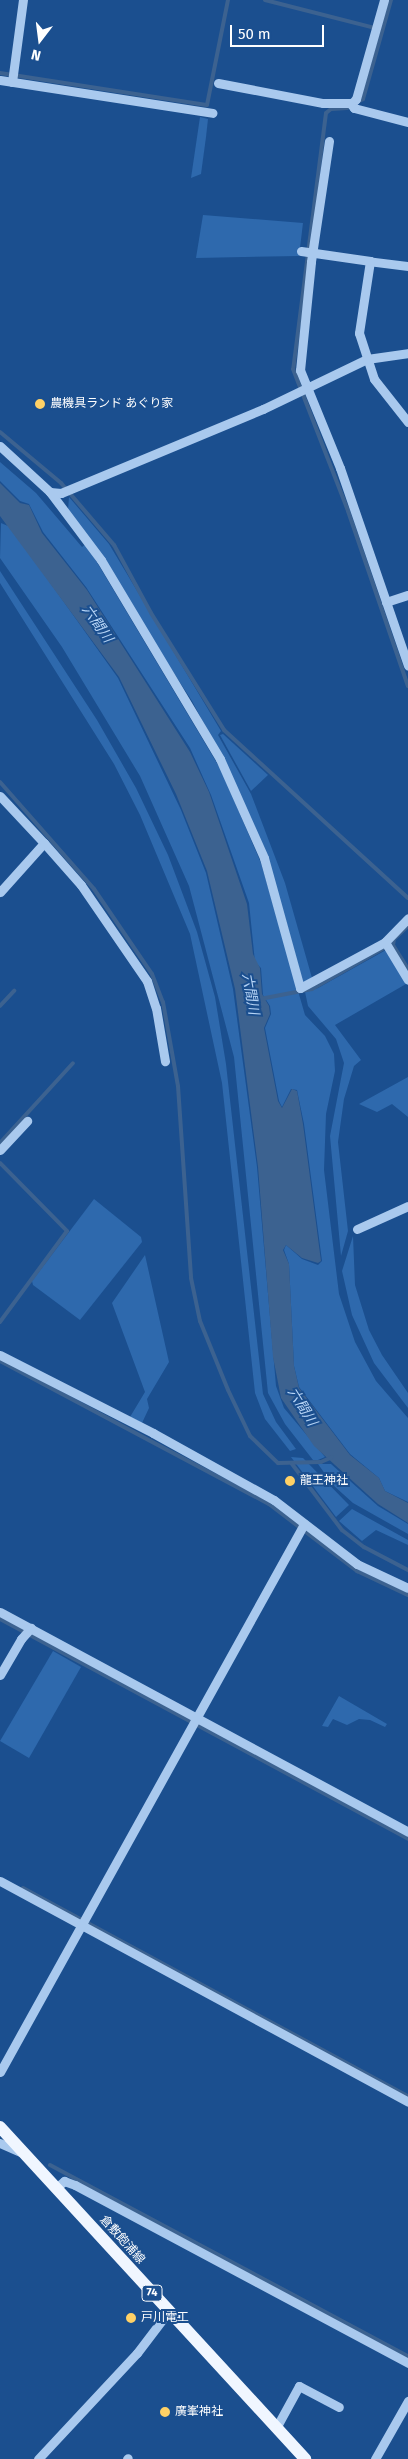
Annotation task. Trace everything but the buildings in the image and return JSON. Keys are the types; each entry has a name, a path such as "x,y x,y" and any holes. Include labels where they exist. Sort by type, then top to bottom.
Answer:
{"main road":[{"name":"倉敷飽浦線","path":"0,2127 305,2459"}],"street":[{"path":"13,78 22,0"},
{"path":"352,105 356,99 384,0"},
{"path":"0,80 13,78 212,113"},
{"path":"218,82 323,103 352,105 408,122"},
{"path":"329,141 307,251 300,360 302,390 386,602 408,666"},
{"path":"307,251 408,266"},
{"path":"370,261 360,326 367,359 381,392 408,422"},
{"path":"50,492 61,493 70,487 302,390 367,359 408,353"},
{"path":"0,446 50,492 101,560 220,759 264,858 300,988 387,945 408,918"},
{"path":"386,602 408,595"},
{"path":"0,796 81,886 147,981 156,1008 165,1060"},
{"path":"0,892 44,844"},
{"path":"387,945 408,980"},
{"path":"0,1150 27,1121"},
{"path":"357,1229 408,1206"},
{"path":"0,1355 239,1480 274,1500 301,1527 357,1564 408,1588"},
{"path":"0,2072 301,1527"},
{"path":"0,1612 28,1631 193,1722 408,1832"},
{"path":"0,1675 28,1631"},
{"path":"0,1881 84,1922 408,2102"},
{"path":"0,2143 24,2153"},
{"path":"56,2188 64,2181 75,2185 408,2363"},
{"path":"38,2459 137,2353 169,2311"},
{"path":"276,2428 299,2386 339,2407"},
{"path":"375,2459 408,2401"}],"shaded area":[{"path":"200,117 208,119 201,174 191,178"},
{"path":"203,215 303,223 299,256 196,258"},
{"path":"0,462 36,493 82,547 86,544 221,770 261,863 305,1015 325,1036 334,1054 335,1071 326,1114 324,1170 339,1294 355,1342 376,1381 408,1418 408,1502 385,1491 379,1478 350,1454 299,1387 294,1366 289,1264 284,1250 286,1245 302,1259 318,1265 322,1261 304,1124 297,1090 291,1089 282,1107 279,1101 265,1028 271,1014 270,1006 263,995 261,968 255,962 249,903 211,795 190,748 86,587 43,532 29,504 20,501 0,481"},
{"path":"69,497 109,544 221,731 218,735 251,794 285,883 312,978 303,983 285,917 257,833 227,767 192,701 68,510"},
{"path":"1,523 8,526 26,549 118,678 181,810 206,873 233,989 257,1167 276,1386 284,1408 325,1457 318,1460 313,1460 285,1424 268,1393 234,1057 189,886 140,776 62,647 0,558"},
{"path":"0,571 97,720 136,788 168,855 197,932 215,997 226,1064 263,1394 276,1422 296,1449 290,1451 265,1419 255,1393 222,1083 190,934 140,815 114,764 0,583"},
{"path":"223,734 268,775 251,791 220,735"},
{"path":"386,950 406,984 335,1025 361,1060 354,1066 344,1099 338,1142 348,1231 341,1256 330,1136 344,1063 336,1039 308,1006 305,992 318,988"},
{"path":"408,1077 408,1117 392,1104 377,1112 359,1104"},
{"path":"94,1199 141,1237 142,1242 80,1320 33,1285 32,1281"},
{"path":"353,1236 355,1285 369,1330 382,1355 408,1393 408,1408 374,1363 352,1315 342,1271"},
{"path":"145,1255 169,1362 147,1399 149,1408 142,1423 130,1417 145,1392 112,1303"},
{"path":"291,1457 303,1458 349,1505 336,1517"},
{"path":"318,1464 331,1464 378,1506 408,1524 408,1534 353,1503 333,1485"},
{"path":"352,1509 408,1540 408,1545 376,1530 362,1541 339,1521"},
{"path":"53,1651 81,1667 29,1758 0,1741"},
{"path":"339,1696 387,1724 385,1727 370,1720 359,1719 347,1725 333,1719 328,1727 322,1726"}],"water":[{"name":"六間川","path":"0,483 20,503 29,505 42,533 87,590 190,752 209,792 247,904 253,954 260,968 262,994 269,1006 270,1014 264,1028 278,1101 282,1108 292,1089 297,1091 303,1124 321,1261 318,1263 302,1258 286,1245 283,1250 289,1264 294,1366 299,1388 350,1455 379,1478 385,1491 408,1503 408,1523 378,1504 314,1446 281,1398 273,1357 258,1167 235,989 207,871 176,794 119,677 0,516"}],"waterway":[{"path":"0,73 207,105 228,0"},
{"path":"265,0 375,28"},
{"path":"391,0 363,99 347,108 331,109 326,113 293,369 348,511 408,686"},
{"path":"0,432 61,483 114,545 151,613 224,730 408,898"},
{"path":"0,782 94,889 152,974 163,1002 178,1086 191,1278 200,1321 228,1390 250,1436 278,1463 321,1462 332,1457"},
{"path":"408,926 394,939 393,945 408,969"},
{"name":"六間川","path":"260,999 312,989 393,943"},
{"path":"0,1006 14,991"},
{"path":"0,1143 73,1063"},
{"path":"0,1163 67,1231 0,1322"},
{"path":"0,1361 269,1504 357,1571 408,1595"},
{"path":"292,1464 342,1530 364,1547 408,1570"},
{"path":"0,1619 408,1839"},
{"path":"23,1888 408,2096"},
{"path":"50,2165 408,2356"}],"place":[{"name":"農機具ランド あぐり家","path":"40,404"},
{"name":"龍王神社","path":"290,1481"},
{"name":"戸川電工","path":"131,2318"},
{"name":"廣峯神社","path":"165,2412"}]}
